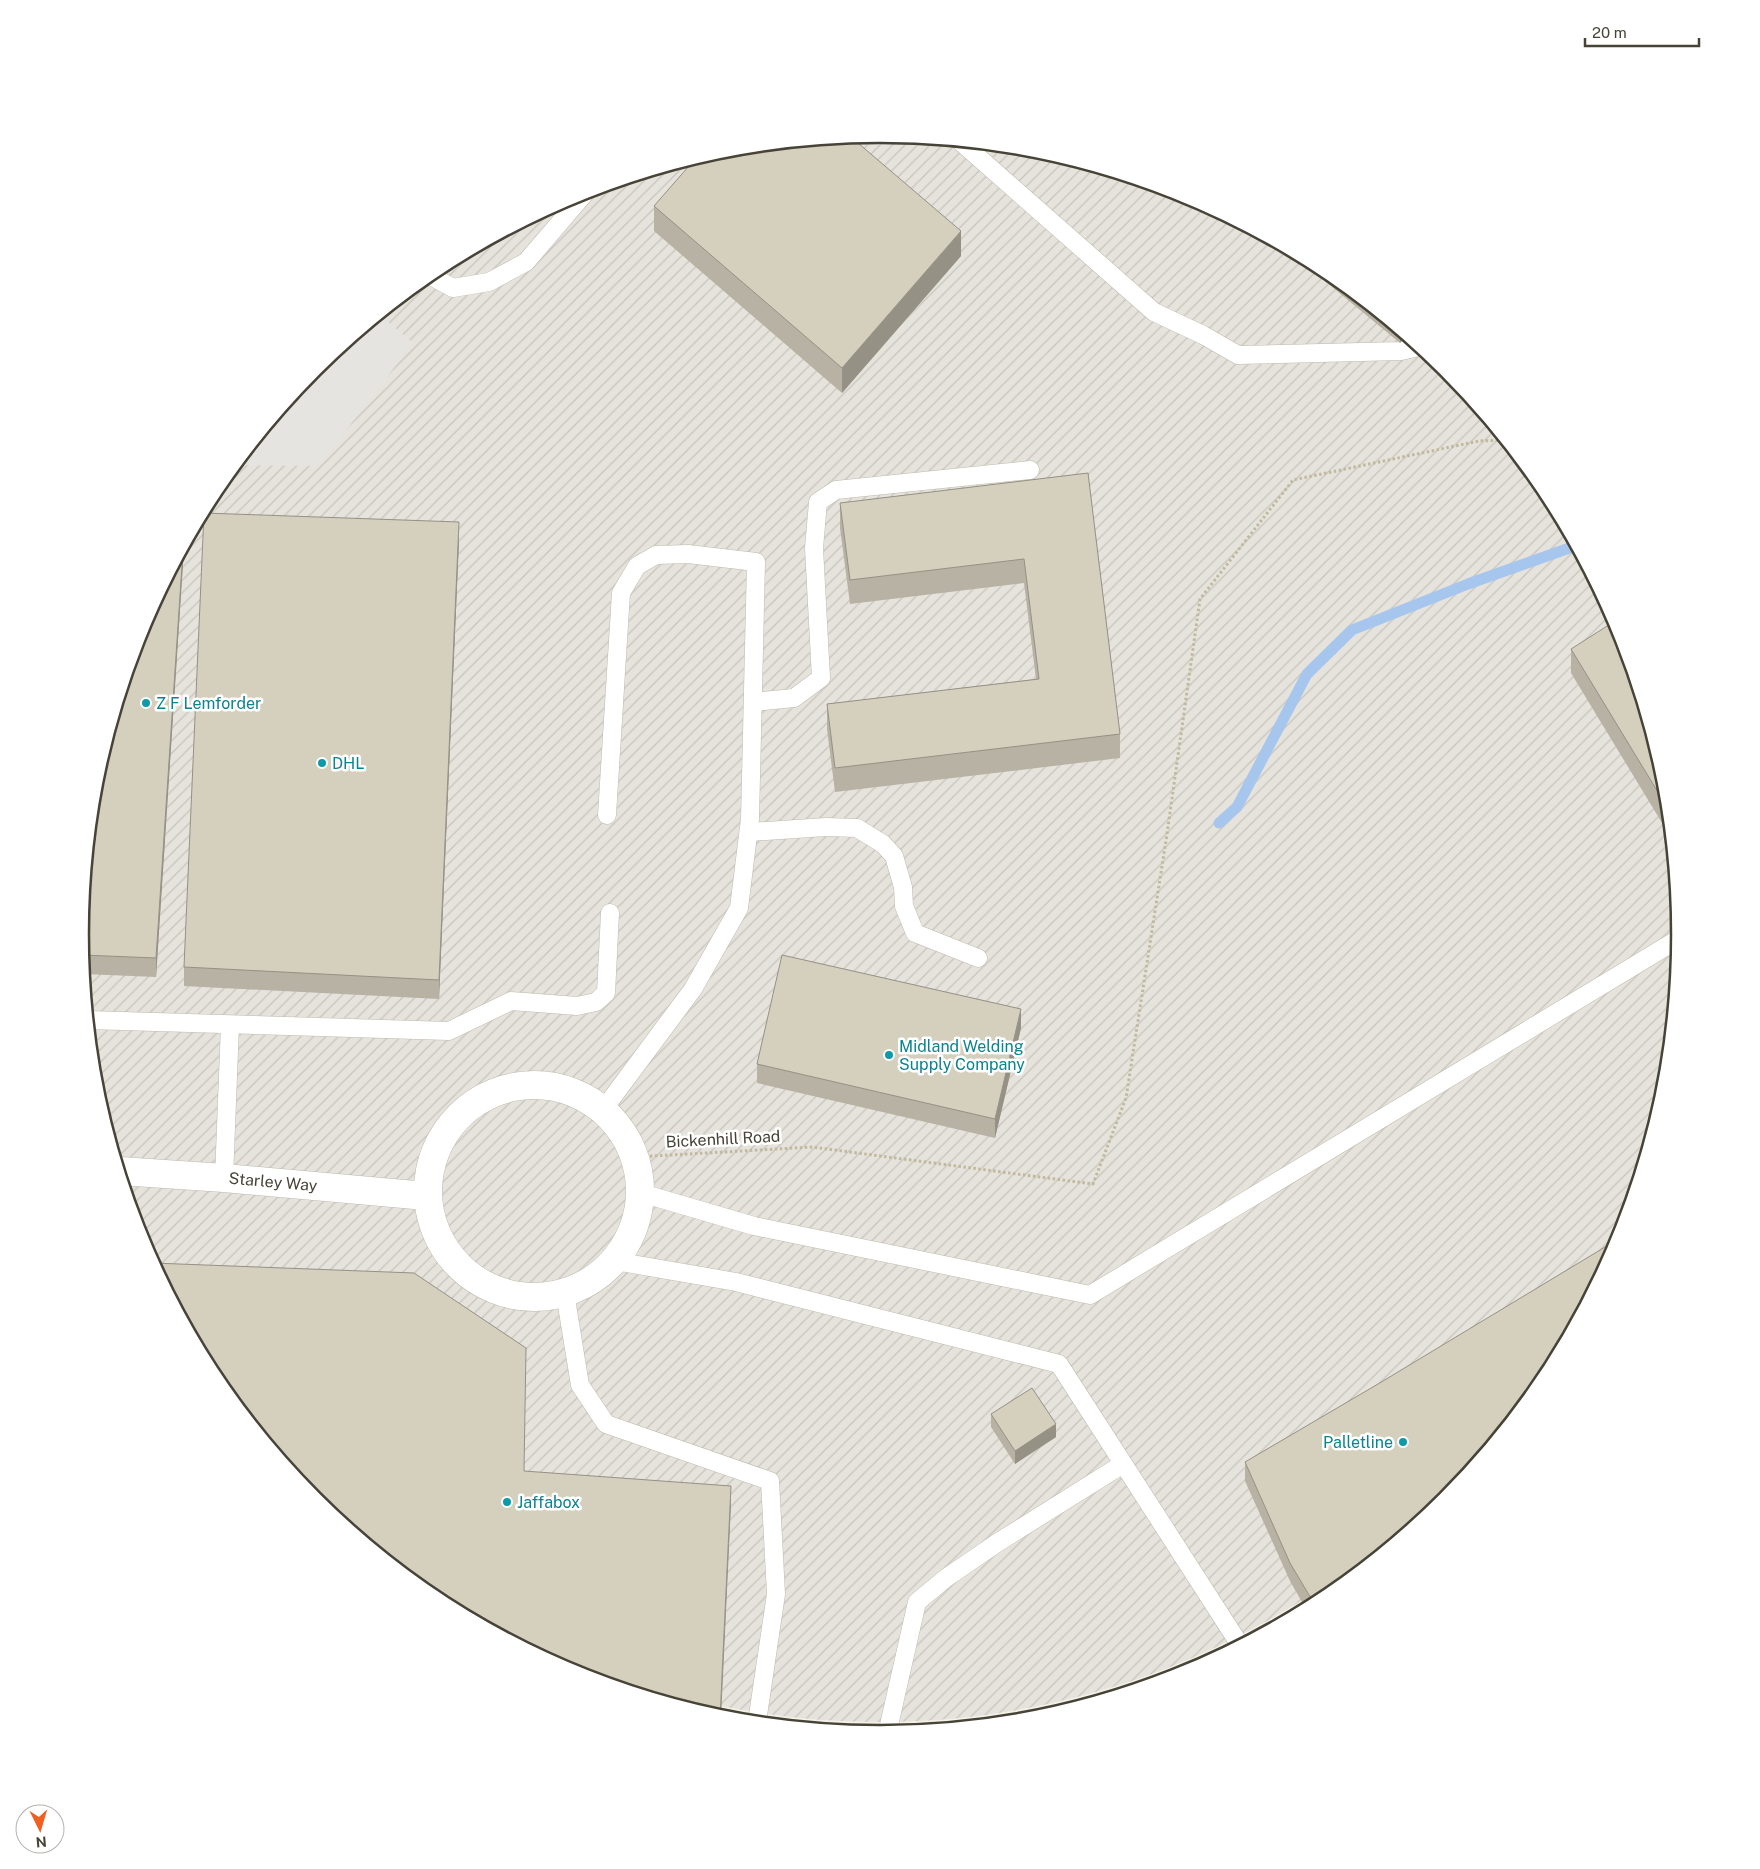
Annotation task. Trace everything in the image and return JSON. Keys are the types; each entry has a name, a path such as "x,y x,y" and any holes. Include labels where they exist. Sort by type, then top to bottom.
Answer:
{"street":[{"path":"543,1085 579,1094 603,1110 626,1138 635,1157 641,1194 634,1229 615,1261 599,1276 566,1293 533,1298 496,1291 464,1273 444,1250 429,1216 426,1196 431,1160 448,1126 464,1110 496,1091 543,1085"},
{"name":"Starley Way","path":"126,1171 426,1196"}],"lane":[{"path":"968,149 1154,312 1203,335 1238,356 1401,351 1411,349"},
{"path":"437,279 454,288 489,282 526,262 576,203"},
{"path":"753,702 794,698 821,678 814,548 818,502 836,490 1030,470"},
{"path":"603,1110 693,989 739,908 749,832 756,562 688,554 656,555 637,566 621,593 607,815"},
{"path":"749,832 826,827 857,828 883,844 894,856 903,887 904,906 915,933 978,958"},
{"path":"94,1020 448,1031 511,1001 577,1006 588,1005 596,1002 606,993 610,913"},
{"path":"641,1194 754,1226 1090,1295 1671,944"},
{"path":"224,1178 230,1025"},
{"path":"615,1261 736,1282 1059,1364 1237,1640"},
{"path":"566,1293 580,1385 606,1424 770,1481 776,1594 758,1716"},
{"path":"889,1726 917,1602 946,1578 997,1543 1123,1464"}],"path":[{"name":"Bickenhill Road","path":"635,1157 812,1147 1093,1184 1126,1098 1167,834 1200,599 1293,480 1479,441 1497,440"}],"shaded area":[{"path":"880,143 932,145 1034,158 1085,170 1183,203 1276,249 1320,277 1362,307 1402,340 1439,375 1475,413 1508,453 1538,495 1590,585 1611,632 1629,680 1656,780 1670,883 1671,934 1670,986 1656,1089 1632,1178 1611,1237 1579,1303 1539,1370 1493,1432 1441,1490 1383,1542 1321,1588 1254,1628 1184,1662 1110,1688 1035,1707 958,1718 880,1722 802,1718 725,1707 650,1688 576,1662 506,1628 439,1588 377,1542 319,1490 267,1432 221,1370 181,1303 150,1238 116,1139 104,1089 90,986 89,934 90,883 104,780 131,680 149,632 170,585 222,495 252,453 285,413 321,375 358,340 398,307 440,277 484,249 577,203 675,170 726,158 828,145"},
{"path":"384,318 413,343 319,466 243,465 285,413 321,375"}],"building":[{"path":"859,144 961,231 842,368 654,206 688,167 726,158 777,150"},
{"path":"1088,473 1120,734 835,768 827,704 1039,679 1024,559 850,580 840,503"},
{"name":"DHL","path":"211,513 459,522 439,980 184,967 203,525"},
{"name":"Z F Lemforder","path":"182,563 156,958 89,955 90,883 104,780 116,730 131,680 149,632"},
{"path":"1608,625 1629,680 1644,730 1658,792 1571,649"},
{"name":"Midland Welding Supply Company","path":"782,955 1021,1009 995,1119 757,1064"},
{"name":"Palletline","path":"1607,1246 1590,1284 1538,1374 1508,1416 1475,1456 1402,1529 1362,1562 1311,1598 1290,1563 1245,1462"},
{"name":"Jaffabox","path":"161,1263 414,1273 526,1348 524,1471 731,1486 720,1710 675,1699 577,1666 484,1620 398,1562 358,1529 321,1494 285,1456 252,1416 222,1374 195,1330"},
{"path":"1032,1388 1056,1424 1015,1451 991,1414"}],"waterway":[{"path":"1219,823 1237,807 1307,674 1352,630 1468,584 1570,548"}],"place":[{"name":"Z F Lemforder","path":"146,703"},
{"name":"DHL","path":"322,763"},
{"name":"Midland Welding Supply Company","path":"889,1055"},
{"name":"Palletline","path":"1403,1442"},
{"name":"Jaffabox","path":"507,1502"}]}
